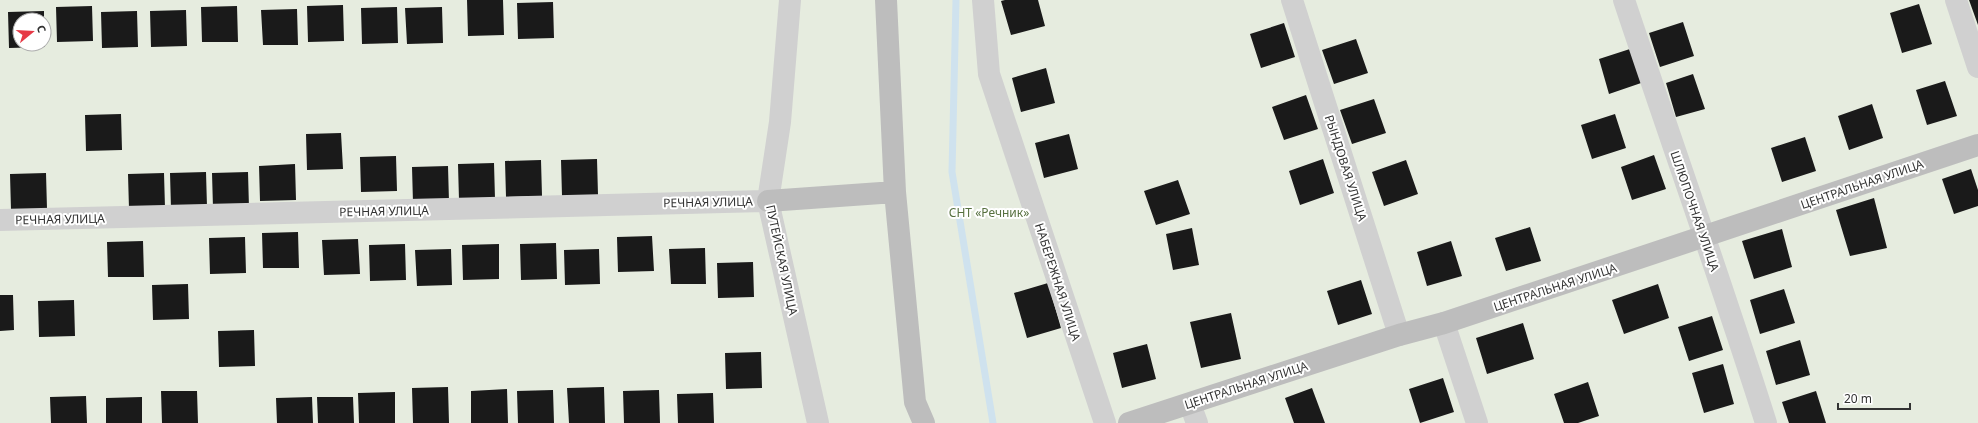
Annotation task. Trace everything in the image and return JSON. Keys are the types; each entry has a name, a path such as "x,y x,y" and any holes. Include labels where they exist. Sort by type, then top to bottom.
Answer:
{"street":[{"name":"ПУТЕЙСКАЯ УЛИЦА","path":"790,0 780,122 768,201 818,423"},
{"path":"886,0 895,192 915,402 924,423"},
{"name":"НАБЕРЕЖНАЯ УЛИЦА","path":"983,0 989,74 1105,423"},
{"name":"РЫНДОВАЯ УЛИЦА","path":"1292,0 1399,335"},
{"name":"ШЛЮПОЧНАЯ УЛИЦА","path":"1624,0 1766,423"},
{"path":"1956,0 1978,67"},
{"name":"ЦЕНТРАЛЬНАЯ УЛИЦА","path":"1129,423 1194,413 1399,335 1444,323 1703,238 1978,145"},
{"path":"768,201 895,192"},
{"name":"РЕЧНАЯ УЛИЦА","path":"0,220 768,201"},
{"path":"1444,323 1477,423"}],"green space":[{"name":"СНТ «Речник»","path":"0,0 1978,0 1978,423 0,423"}],"building":[{"path":"467,0 503,0 504,35 468,36"},
{"path":"1038,0 1045,26 1011,35 1001,1"},
{"path":"1969,0 1978,0 1978,25"},
{"path":"553,2 554,38 518,39 517,3"},
{"path":"1919,4 1932,44 1902,53 1890,13"},
{"path":"343,5 344,41 308,42 307,6"},
{"path":"92,6 93,41 57,42 56,7"},
{"path":"237,6 238,42 202,42 201,7"},
{"path":"397,7 398,43 362,44 361,8"},
{"path":"442,7 443,43 407,44 405,8"},
{"path":"297,9 298,45 263,45 261,10"},
{"path":"186,10 187,46 151,47 150,11"},
{"path":"44,11 12,12 12,48 9,48 8,12"},
{"path":"137,11 138,47 102,48 101,12"},
{"path":"1683,22 1694,56 1660,67 1649,33"},
{"path":"1284,23 1295,57 1261,68 1250,34"},
{"path":"1356,39 1368,73 1334,84 1322,50"},
{"path":"1633,48 1644,82 1609,94 1599,59"},
{"path":"1046,68 1055,103 1021,112 1012,78"},
{"path":"1693,74 1705,109 1676,117 1666,83"},
{"path":"1945,81 1957,116 1927,125 1916,90"},
{"path":"1306,95 1318,129 1284,140 1272,107"},
{"path":"1374,99 1386,133 1352,144 1340,110"},
{"path":"1872,104 1883,138 1849,150 1838,116"},
{"path":"121,114 122,150 86,151 85,115"},
{"path":"1615,114 1626,148 1592,159 1581,125"},
{"path":"341,133 343,169 307,170 306,134"},
{"path":"1069,134 1078,169 1044,178 1035,143"},
{"path":"1805,137 1816,171 1782,182 1771,148"},
{"path":"1654,155 1666,189 1632,200 1621,167"},
{"path":"396,156 397,191 361,192 360,157"},
{"path":"597,159 598,195 562,196 561,160"},
{"path":"1323,159 1334,193 1300,205 1289,171"},
{"path":"541,160 542,196 506,197 505,161"},
{"path":"1406,160 1418,194 1384,206 1372,172"},
{"path":"494,163 495,199 459,200 458,164"},
{"path":"295,164 296,200 260,201 259,166"},
{"path":"448,166 449,202 413,203 412,167"},
{"path":"1971,169 1978,190 1978,206 1954,214 1942,179"},
{"path":"206,172 207,207 171,209 170,173"},
{"path":"248,172 249,208 213,208 212,173"},
{"path":"46,173 47,209 11,210 10,174"},
{"path":"164,173 165,208 129,209 128,174"},
{"path":"1178,180 1190,214 1156,225 1144,191"},
{"path":"1874,198 1887,248 1850,256 1836,210"},
{"path":"1530,227 1541,261 1506,271 1495,238"},
{"path":"1192,228 1199,265 1173,270 1166,234"},
{"path":"1782,229 1792,267 1754,279 1742,241"},
{"path":"298,232 299,268 263,268 262,233"},
{"path":"652,236 654,271 618,272 617,237"},
{"path":"245,237 246,273 210,274 209,238"},
{"path":"358,239 360,274 324,275 322,240"},
{"path":"143,241 144,277 108,277 107,242"},
{"path":"1451,241 1462,276 1427,286 1417,252"},
{"path":"556,243 557,279 521,280 520,244"},
{"path":"405,244 406,280 370,281 369,245"},
{"path":"499,244 499,279 463,280 462,245"},
{"path":"705,248 706,284 671,284 669,249"},
{"path":"451,249 452,285 417,286 415,250"},
{"path":"599,249 600,284 565,285 564,250"},
{"path":"753,262 754,297 718,298 717,263"},
{"path":"1361,280 1372,314 1338,325 1327,291"},
{"path":"1048,283 1061,328 1027,338 1014,293"},
{"path":"188,284 189,319 153,320 152,285"},
{"path":"1658,284 1669,318 1624,334 1612,300"},
{"path":"1784,289 1795,323 1760,334 1750,300"},
{"path":"0,295 13,295 14,330 0,331"},
{"path":"74,300 75,336 39,337 38,301"},
{"path":"1231,313 1241,359 1201,368 1190,322"},
{"path":"1712,316 1723,350 1689,361 1678,327"},
{"path":"1523,323 1534,359 1487,374 1476,338"},
{"path":"254,330 255,366 219,367 218,331"},
{"path":"1800,340 1810,375 1776,385 1766,351"},
{"path":"1147,344 1156,379 1122,388 1113,353"},
{"path":"761,352 762,388 726,389 725,353"},
{"path":"1723,364 1734,404 1704,413 1692,373"},
{"path":"1443,378 1454,412 1420,423 1409,389"},
{"path":"1588,382 1599,416 1578,423 1564,423 1554,394"},
{"path":"448,387 449,423 413,423 412,388"},
{"path":"604,387 605,423 569,423 567,388"},
{"path":"1312,388 1325,423 1294,423 1285,398"},
{"path":"507,389 508,423 471,423 471,391"},
{"path":"553,390 554,423 518,423 517,391"},
{"path":"659,390 660,423 624,423 623,391"},
{"path":"161,391 197,391 198,423 162,423"},
{"path":"1816,391 1826,423 1789,423 1782,402"},
{"path":"395,392 395,423 359,423 358,393"},
{"path":"713,393 714,423 678,423 677,394"},
{"path":"86,396 87,423 51,423 50,397"},
{"path":"142,397 142,423 106,423 106,398"},
{"path":"312,397 313,423 277,423 276,398"},
{"path":"317,397 353,397 354,423 318,423"}],"waterway":[{"path":"956,0 952,172 993,423"}]}
